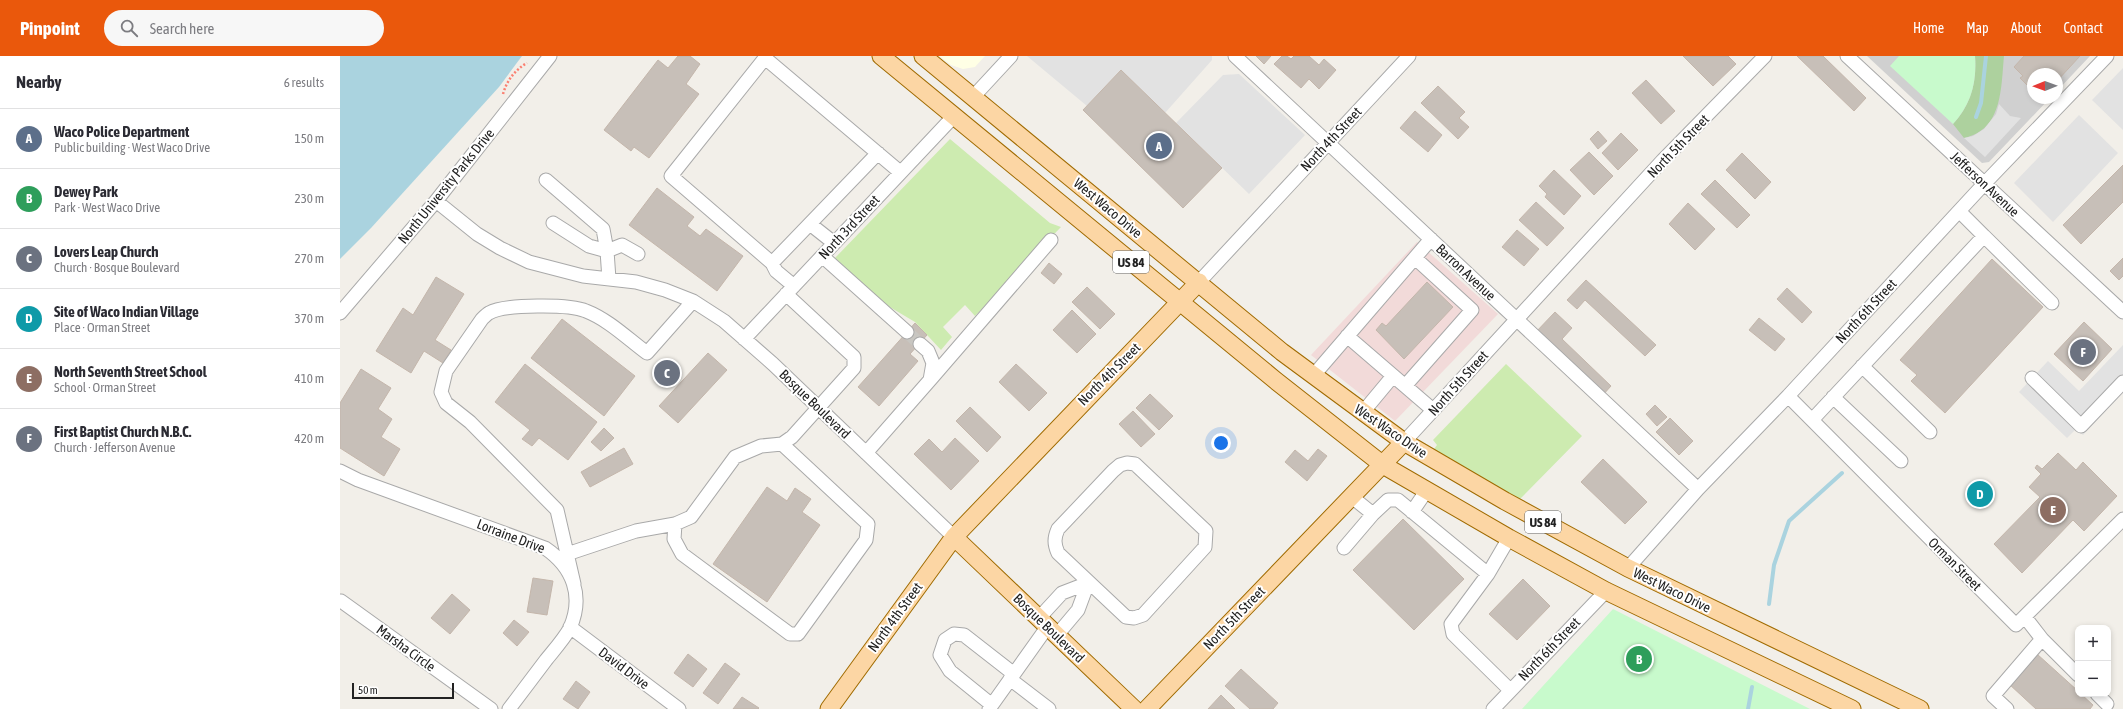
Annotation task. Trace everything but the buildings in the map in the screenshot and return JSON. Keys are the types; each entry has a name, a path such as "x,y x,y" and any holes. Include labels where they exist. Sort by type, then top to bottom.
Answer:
{"main road":[{"name":"West Waco Drive","path":"881,56 1275,380 1383,465 1509,538 1606,590 1852,709"},
{"name":"West Waco Drive","path":"924,56 1313,376 1404,442 1505,501 1628,568 1920,709"},
{"name":"North 4th Street","path":"829,709 954,537 1084,399 1199,282"},
{"name":"North 5th Street","path":"1148,709 1404,442"},
{"name":"Bosque Boulevard","path":"954,537 1134,709"}],"street":[{"name":"North University Parks Drive","path":"340,313 436,201 550,56"},
{"path":"974,96 1011,56"},
{"name":"Barron Avenue","path":"1235,56 1698,489"},
{"name":"North 4th Street","path":"1199,282 1327,142 1409,56"},
{"name":"North 5th Street","path":"1404,442 1663,160 1766,56"},
{"name":"Jefferson Avenue","path":"1847,56 2123,312"},
{"name":"North 6th Street","path":"1628,568 1698,489 1788,396 1984,184 2107,56"},
{"path":"568,554 636,531 675,524 691,517 735,457 761,446 782,444 792,437 854,368 854,358 790,290 772,263 671,176 765,58 900,172"},
{"name":"North 3rd Street","path":"744,339 954,116"},
{"path":"772,263 878,154"},
{"path":"546,180 603,229 608,251 609,279"},
{"name":"Bosque Boulevard","path":"436,201 477,234 500,248 529,262 569,273 636,282 658,288 693,301 724,321 818,407 954,537"},
{"path":"1959,211 2052,303"},
{"path":"553,222 590,246 608,251 622,245 638,254"},
{"path":"810,224 834,243"},
{"path":"1812,420 1984,236"},
{"path":"1313,376 1431,239"},
{"path":"866,453 1051,240"},
{"path":"822,256 907,332"},
{"path":"1404,386 1472,310 1414,258"},
{"path":"574,584 557,510 470,422 442,398 442,384 446,371 465,342 489,312 522,307 569,307 585,310 601,318 647,353 693,301"},
{"path":"1347,336 1433,410"},
{"path":"920,344 928,351 932,363 930,380"},
{"path":"1862,366 1930,432"},
{"path":"1363,412 1393,376"},
{"path":"2032,378 2081,426 2123,382"},
{"name":"Orman Street","path":"1788,396 2016,625 2025,617"},
{"path":"1833,397 1901,461"},
{"path":"675,524 674,539 682,554 790,634 798,634 866,540 868,524 782,444"},
{"path":"1127,463 1135,464 1206,531 1207,540 1205,547 1143,615 1134,618 1126,617 1088,582 1058,553 1054,545 1054,538 1058,529 1120,465 1127,463"},
{"name":"Lorraine Drive","path":"340,471 358,480 545,548 564,563 574,584 577,608 570,627 509,709"},
{"path":"1412,512 1426,490"},
{"path":"1352,497 1373,514"},
{"path":"1344,548 1373,514 1388,500 1398,500 1488,574"},
{"path":"2075,672 2042,639 2025,617 2123,519"},
{"path":"1509,538 1488,574 1451,624 1453,634 1510,690"},
{"path":"1049,709 1012,677 964,636 954,634 945,640 940,655 950,671 991,707 1012,677 1048,626 1062,593 1088,582"},
{"path":"1048,626 1078,610 1088,582"},
{"name":"North 6th Street","path":"1493,709 1606,590"},
{"name":"Marsha Circle","path":"341,601 491,709"},
{"name":"David Drive","path":"570,627 679,709"},
{"path":"2007,709 1993,696 2042,639"},
{"path":"2099,697 2107,707"}],"shaded area":[{"path":"939,56 985,56 975,67 963,69 951,65"},
{"path":"1027,56 1212,56 1212,60 1165,113 1121,70 1087,106"},
{"path":"1867,56 2090,56 2063,85 2063,68 2027,68 2027,104 2044,104 1989,162 1982,163"},
{"path":"2123,68 2123,130 2092,100"},
{"path":"1239,74 1305,135 1249,194 1176,123 1223,75"},
{"path":"1999,104 2010,116 2021,118 1985,157 1964,138 1973,136 1984,129 1996,114"},
{"path":"2079,115 2118,153 2053,222 2014,183"},
{"path":"1417,242 1498,314 1395,421 1311,355"},
{"path":"2123,345 2123,393 2083,435 2076,429 2067,438 2019,392 2048,361 2079,391"}],"green space":[{"path":"1899,56 1975,56 1975,75 1972,93 1964,109 1953,124 1890,66"},
{"path":"1975,56 2004,56 2002,81 1998,106 1993,117 1986,126 1977,133 1964,138 1953,124 1964,109 1972,93 1975,75"},
{"path":"950,139 1050,223 1061,227 975,316 965,305 943,327 952,337 941,350 915,322 883,303 835,258"},
{"path":"1506,364 1582,436 1519,500 1434,449 1437,445 1433,440"},
{"path":"1613,609 1810,709 1522,709"}],"water":[{"path":"340,56 522,56 499,87 371,228 340,259"}],"waterway":[{"path":"1976,117 1981,103 1986,56"},
{"path":"1769,604 1774,565 1789,521 1842,473"},
{"path":"1748,709 1752,687"}],"tunnel":[{"path":"907,332 920,344"}],"place":[{"name":"Waco Police Department","path":"1159,146"},
{"name":"First Baptist Church N.B.C.","path":"2083,352"},
{"name":"Lovers Leap Church","path":"667,373"},
{"name":"Site of Waco Indian Village","path":"1980,494"},
{"name":"North Seventh Street School","path":"2053,510"},
{"name":"Dewey Park","path":"1639,659"}]}
